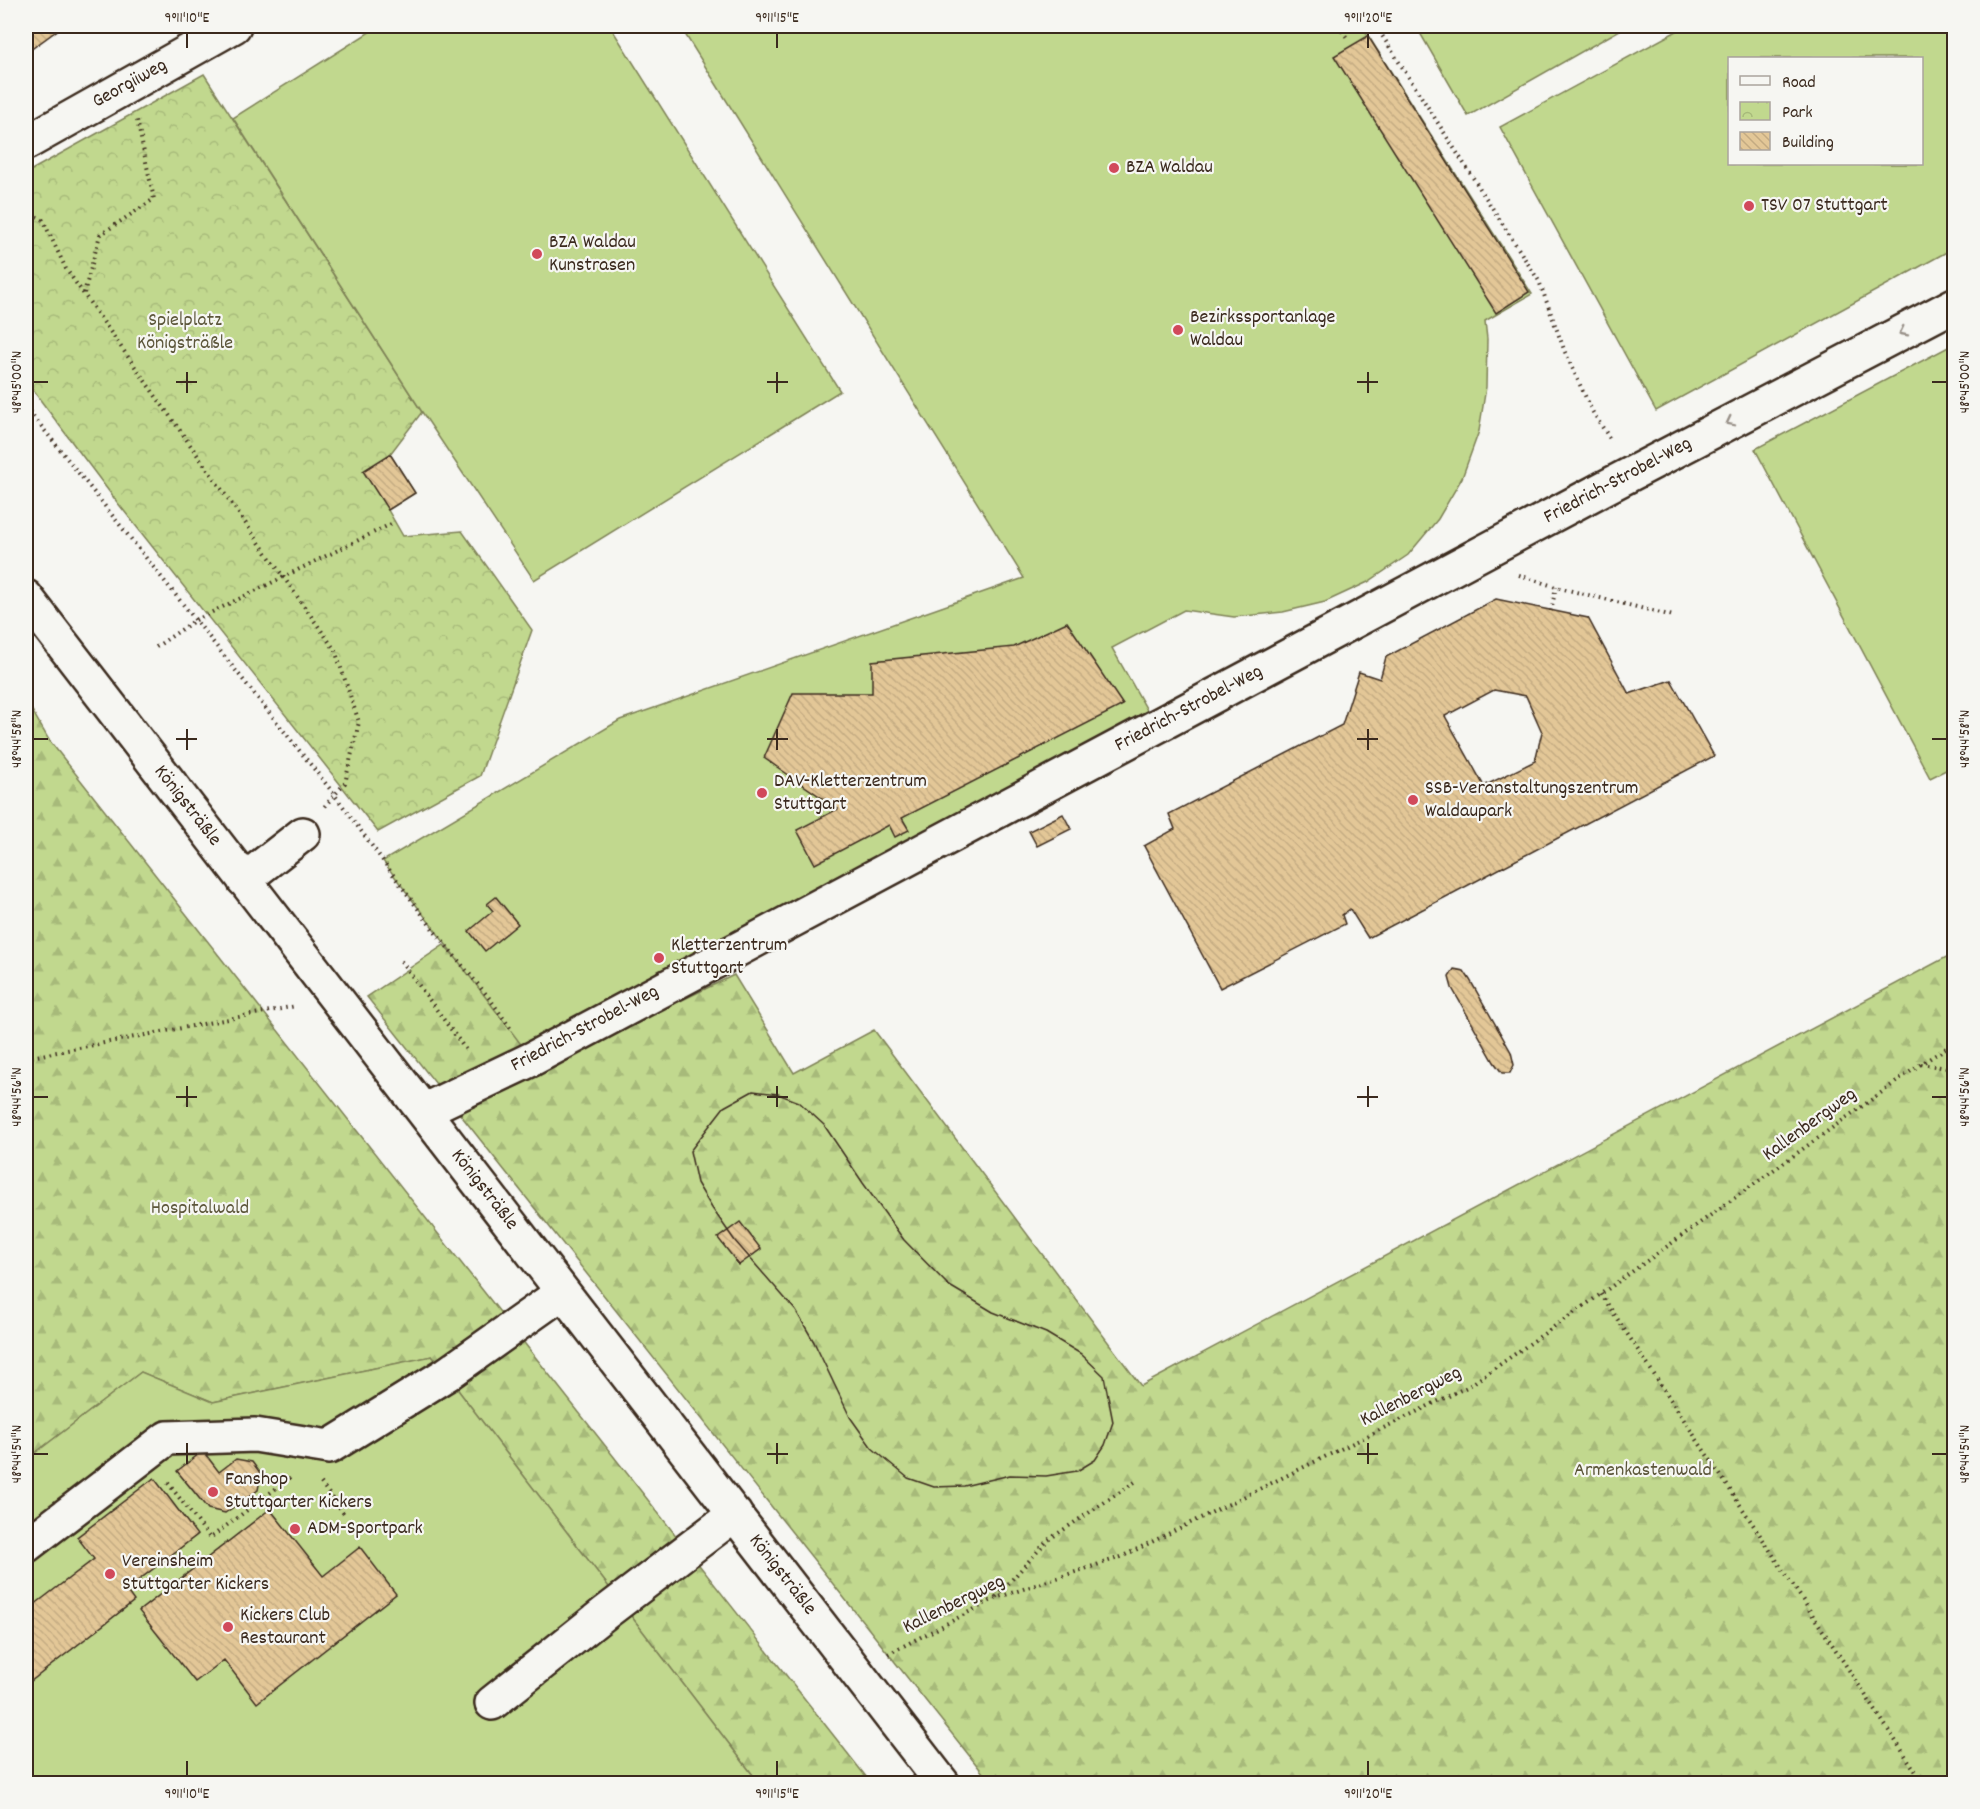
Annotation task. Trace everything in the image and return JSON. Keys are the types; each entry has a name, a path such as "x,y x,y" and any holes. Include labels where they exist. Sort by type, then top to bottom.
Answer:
{"street":[{"name":"Georgiiweg","path":"26,143 234,26"},
{"name":"Friedrich-Strobel-Weg","path":"423,1111 532,1059 1632,473 1954,305"},
{"name":"Königsträßle","path":"26,597 943,1784"},
{"path":"244,880 303,834"},
{"path":"26,1546 167,1438 255,1435 329,1447 447,1374 563,1292"},
{"path":"492,1703 604,1613 735,1514"}],"path":[{"path":"1338,26 1349,40"},
{"path":"1376,26 1539,281 1565,352 1592,411 1632,473"},
{"path":"84,294 100,235 154,199 129,85"},
{"path":"26,211 43,220 66,269 335,650 359,722 345,783 303,834"},
{"path":"26,407 194,621 334,794 435,932 490,999 532,1059"},
{"path":"156,647 194,621 395,522"},
{"path":"1462,564 1522,576 1556,587 1673,616"},
{"path":"1551,610 1556,587"},
{"path":"401,961 474,1060 484,1082"},
{"path":"26,1058 298,1006 327,987"},
{"name":"Kallenbergweg","path":"856,1671 996,1598 1121,1557 1469,1386 1921,1064 1954,1043"},
{"path":"1921,1064 1954,1069"},
{"path":"1601,1294 1924,1784"},
{"path":"146,1453 210,1538 278,1487"},
{"path":"996,1598 1048,1540 1138,1480"},
{"path":"320,1481 344,1514"}],"green space":[{"name":"BZA Waldau Kunstrasen","path":"379,26 610,26 840,391 534,580 422,412 233,118"},
{"name":"Bezirkssportanlage Waldau","path":"680,26 1362,26 1532,294 1485,321 1486,387 1479,431 1462,478 1438,519 1408,555 1368,582 1325,602 1283,612 1234,617 1184,610 1112,648 1156,726 532,1059 383,861 620,720 1024,578"},
{"path":"1416,26 1627,26 1468,116"},
{"name":"TSV 07 Stuttgart","path":"1686,26 1954,26 1954,248 1656,411 1500,127"},
{"name":"Spielplatz Königsträßle","path":"204,74 422,412 390,454 415,493 388,510 403,536 462,531 532,630 480,776 378,832 117,502 26,381 26,173"},
{"path":"1954,344 1954,766 1930,778 1755,449"},
{"name":"Hospitalwald","path":"26,700 49,740 871,1783 759,1783 432,1356 213,1402 141,1372 26,1460"},
{"name":"Armenkastenwald","path":"444,945 554,1062 734,975 794,1073 874,1030 1141,1386 1954,953 1954,1783 991,1783 367,997"},
{"name":"ADM-Sportpark","path":"432,1356 759,1783 26,1784 26,1460 141,1372 213,1402"}],"building":[{"path":"26,26 63,26 26,53"},
{"path":"1368,36 1529,292 1496,313 1334,56"},
{"path":"390,454 415,493 388,510 363,471"},
{"name":"SSB-Veranstaltungszentrum Waldaupark","path":"1496,599 1588,618 1629,694 1671,680 1714,756 1368,938 1350,909 1342,915 1345,924 1220,988 1144,846 1175,829 1169,814 1342,725 1359,672 1380,679 1386,657","holes":["1494,690 1526,696 1542,732 1535,761 1484,786 1445,716"]},
{"path":"1067,622 1123,705 902,818 909,830 895,837 889,825 815,864 797,830 838,809 764,758 793,693 872,693 872,661 1014,647"},
{"path":"1063,814 1071,829 1037,846 1029,831"},
{"path":"496,897 518,924 485,951 469,931 493,911 487,904"},
{"path":"1454,969 1464,971 1511,1052 1514,1065 1510,1073 1502,1073 1494,1062 1452,988 1449,977"},
{"path":"740,1222 761,1249 739,1265 718,1238"},
{"path":"203,1451 219,1472 236,1459 252,1462 261,1474 258,1490 225,1513 208,1509 177,1471"},
{"name":"Vereinsheim Stuttgarter Kickers","path":"154,1478 197,1535 126,1590 134,1601 26,1685 26,1611 94,1559 77,1537"},
{"path":"270,1509 323,1576 360,1547 396,1594 257,1703 224,1660 195,1682 139,1611"}],"tram line":[{"path":"753,1091 778,1094 799,1102 824,1125 904,1240 948,1285 993,1312 1046,1333 1081,1354 1104,1376 1113,1422 1105,1445 1095,1460 1077,1471 1046,1476 1010,1475 964,1486 934,1487 908,1478 872,1448 850,1417 814,1342 796,1311 735,1241 697,1183 690,1151 724,1107 753,1091"}],"place":[{"name":"BZA Waldau","path":"1114,168"},
{"name":"TSV 07 Stuttgart","path":"1749,206"},
{"name":"BZA Waldau Kunstrasen","path":"537,254"},
{"name":"Bezirkssportanlage Waldau","path":"1178,330"},
{"name":"DAV-Kletterzentrum Stuttgart","path":"762,793"},
{"name":"SSB-Veranstaltungszentrum Waldaupark","path":"1413,800"},
{"name":"Kletterzentrum Stuttgart","path":"659,958"},
{"name":"Fanshop Stuttgarter Kickers","path":"213,1492"},
{"name":"ADM-Sportpark","path":"295,1529"},
{"name":"Vereinsheim Stuttgarter Kickers","path":"110,1574"},
{"name":"Kickers Club Restaurant","path":"228,1627"}]}
